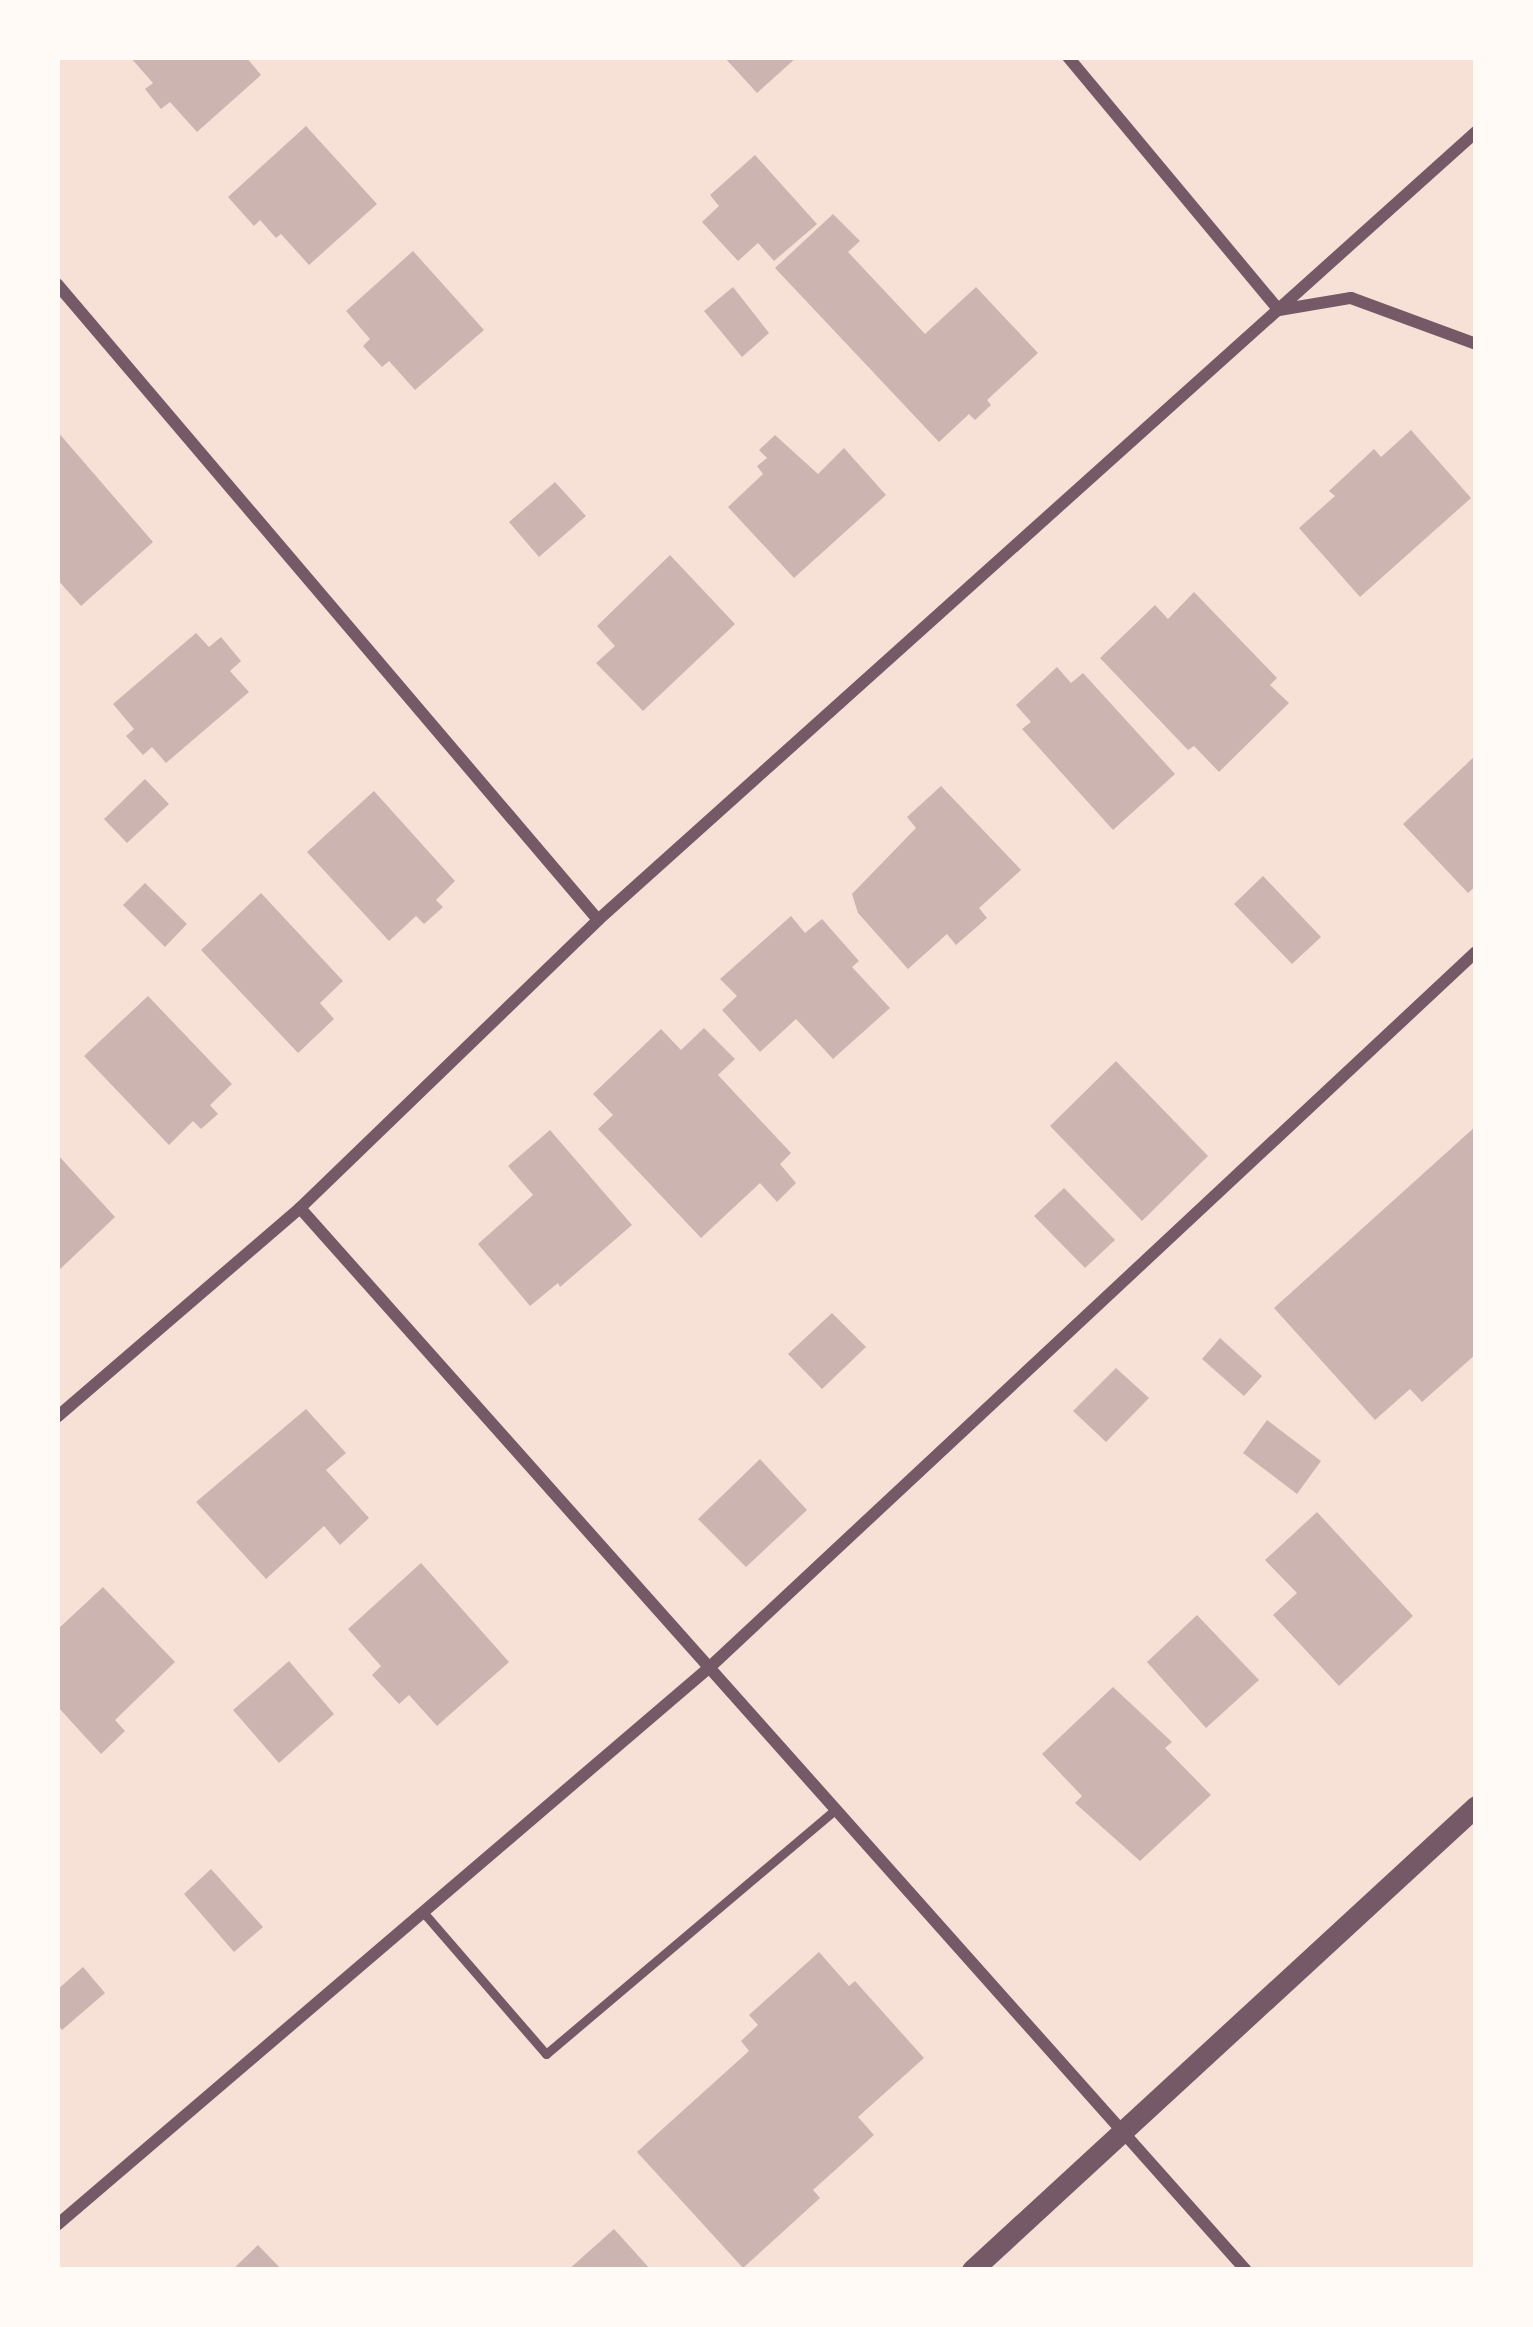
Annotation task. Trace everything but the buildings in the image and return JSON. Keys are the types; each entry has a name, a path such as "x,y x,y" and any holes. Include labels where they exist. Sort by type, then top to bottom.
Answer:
{"street":[{"path":"1068,57 1279,310"},
{"path":"57,1417 300,1208 598,920 1476,132"},
{"path":"57,284 598,920"},
{"path":"1279,310 1351,298 1476,344"},
{"path":"57,2225 711,1666 1476,952"},
{"path":"300,1208 1246,2270"},
{"path":"972,2270 1118,2130 1476,1806"}],"lane":[{"path":"423,1912 546,2054 836,1809"}]}
